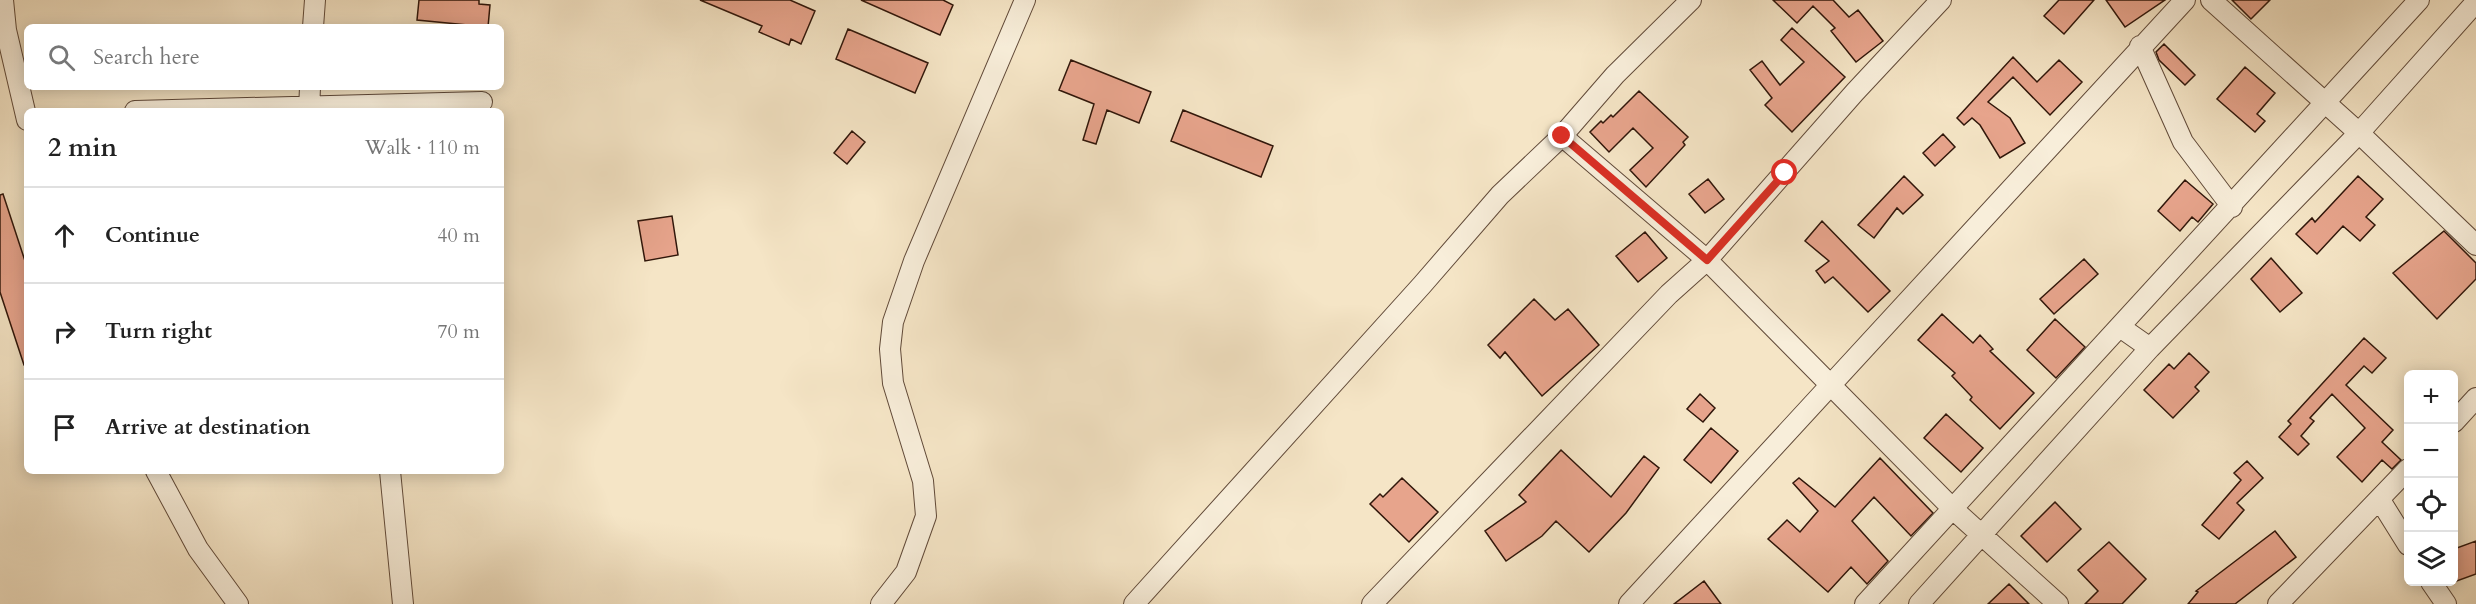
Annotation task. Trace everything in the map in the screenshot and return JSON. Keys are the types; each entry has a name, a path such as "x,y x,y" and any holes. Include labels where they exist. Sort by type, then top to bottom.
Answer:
{"street":[{"path":"3,0 6,30 24,108"},
{"path":"313,24 315,0"},
{"path":"881,604 906,572 926,516 923,481 893,382 890,349 893,321 914,261 1025,0"},
{"path":"1134,604 1422,285 1500,195 1562,136 1615,75 1691,0"},
{"path":"1372,604 1669,294 1707,260 1855,92 1941,0"},
{"path":"1629,604 2140,46 2185,0"},
{"path":"2211,0 2359,133 2476,245"},
{"path":"1865,604 2232,207 2419,0"},
{"path":"1919,604 2150,348 2359,133 2476,2"},
{"path":"2140,46 2183,142 2232,207"},
{"path":"242,108 310,101 482,102"},
{"path":"1562,136 1707,260 1832,383 1953,509 2058,604"},
{"path":"2120,327 2150,348"},
{"path":"2458,418 2476,398"},
{"path":"158,474 198,549 238,604"},
{"path":"390,474 403,604"},
{"path":"2277,604 2404,474"},
{"path":"2379,500 2404,538"},
{"path":"2434,586 2446,604"}],"building":[{"path":"419,0 479,0 479,4 490,5 488,24 417,20"},
{"path":"700,0 790,0 815,11 801,44 791,39 789,45 759,32 762,26"},
{"path":"861,0 943,0 953,5 940,35"},
{"path":"1773,0 1833,0 1849,17 1858,10 1883,41 1856,62 1831,31 1835,28 1813,6 1797,23"},
{"path":"2059,0 2094,0 2064,34 2044,16"},
{"path":"2106,0 2165,0 2125,27"},
{"path":"2232,0 2270,0 2251,19"},
{"path":"1792,28 1845,77 1792,132 1765,105 1772,98 1750,70 1762,61 1780,85 1804,62 1781,40"},
{"path":"848,29 928,63 915,93 836,59"},
{"path":"2164,44 2195,75 2185,85 2159,60 2156,52"},
{"path":"2013,57 2037,82 2059,60 2082,82 2050,115 2013,77 1988,102 2010,118 2025,143 2000,158 1980,125 1972,118 1964,125 1957,118"},
{"path":"1071,60 1151,92 1139,123 1107,110 1096,144 1083,140 1094,104 1059,90"},
{"path":"2245,67 2275,93 2257,114 2265,121 2255,132 2217,99"},
{"path":"1639,91 1688,137 1683,142 1685,145 1646,187 1630,170 1653,148 1633,128 1609,152 1590,132 1601,121 1603,123 1611,115 1613,117"},
{"path":"1183,110 1273,146 1261,177 1171,141"},
{"path":"852,131 865,142 847,164 834,153"},
{"path":"1943,134 1955,147 1935,166 1923,153"},
{"path":"1904,176 1923,195 1903,214 1897,208 1874,238 1858,225"},
{"path":"2358,176 2383,199 2366,217 2375,225 2360,241 2343,226 2317,254 2296,234 2312,218 2315,222"},
{"path":"1708,179 1724,199 1705,213 1689,194"},
{"path":"2185,180 2213,204 2198,222 2192,217 2180,231 2158,211"},
{"path":"3,194 24,258 24,365 0,292 0,195"},
{"path":"672,216 678,255 645,261 638,221"},
{"path":"1822,221 1890,291 1868,312 1833,277 1825,283 1816,271 1829,261 1805,241"},
{"path":"2444,231 2476,263 2476,279 2437,319 2393,273"},
{"path":"1645,232 1667,258 1638,282 1616,256"},
{"path":"2271,258 2302,293 2280,312 2251,279"},
{"path":"2084,259 2098,274 2054,314 2040,299"},
{"path":"1534,299 1555,320 1568,309 1599,345 1542,396 1505,352 1500,358 1488,345"},
{"path":"1942,314 1973,343 1980,335 1993,349 1990,351 2034,393 2000,429 1970,400 1972,397 1952,376 1955,373 1918,340"},
{"path":"2055,319 2085,347 2056,378 2027,350"},
{"path":"2364,338 2386,358 2372,373 2364,366 2346,385 2393,430 2382,442 2401,460 2392,469 2382,460 2362,482 2337,457 2365,428 2332,394 2310,418 2314,421 2301,436 2309,444 2298,455 2279,437 2291,424 2288,421"},
{"path":"2189,353 2209,372 2195,387 2199,391 2173,418 2144,390 2169,364 2174,369"},
{"path":"1700,394 1715,408 1703,422 1687,409"},
{"path":"1946,414 1983,448 1961,472 1924,438"},
{"path":"1711,428 1738,451 1711,483 1684,460"},
{"path":"1561,450 1611,497 1644,456 1659,468 1626,513 1589,552 1556,521 1542,536 1506,561 1485,531 1526,502 1519,495"},
{"path":"1880,458 1933,513 1911,536 1874,497 1852,521 1888,561 1867,584 1851,567 1828,592 1768,539 1787,520 1800,532 1818,511 1793,483 1799,478 1835,507"},
{"path":"2247,461 2263,478 2237,503 2244,510 2219,539 2202,525 2241,480 2234,473"},
{"path":"1402,478 1438,512 1409,542 1370,504 1380,494 1383,497"},
{"path":"2055,502 2081,529 2047,562 2021,536"},
{"path":"2275,531 2296,557 2235,604 2188,604 2198,592 2196,591"},
{"path":"2476,541 2476,574 2458,581 2458,548"},
{"path":"2109,542 2146,579 2122,604 2085,604 2098,591 2078,570"},
{"path":"1704,581 1721,604 1674,604"},
{"path":"2009,584 2029,604 1988,604"}],"route":[{"path":"1562,136 1707,260 1785,173"}]}
